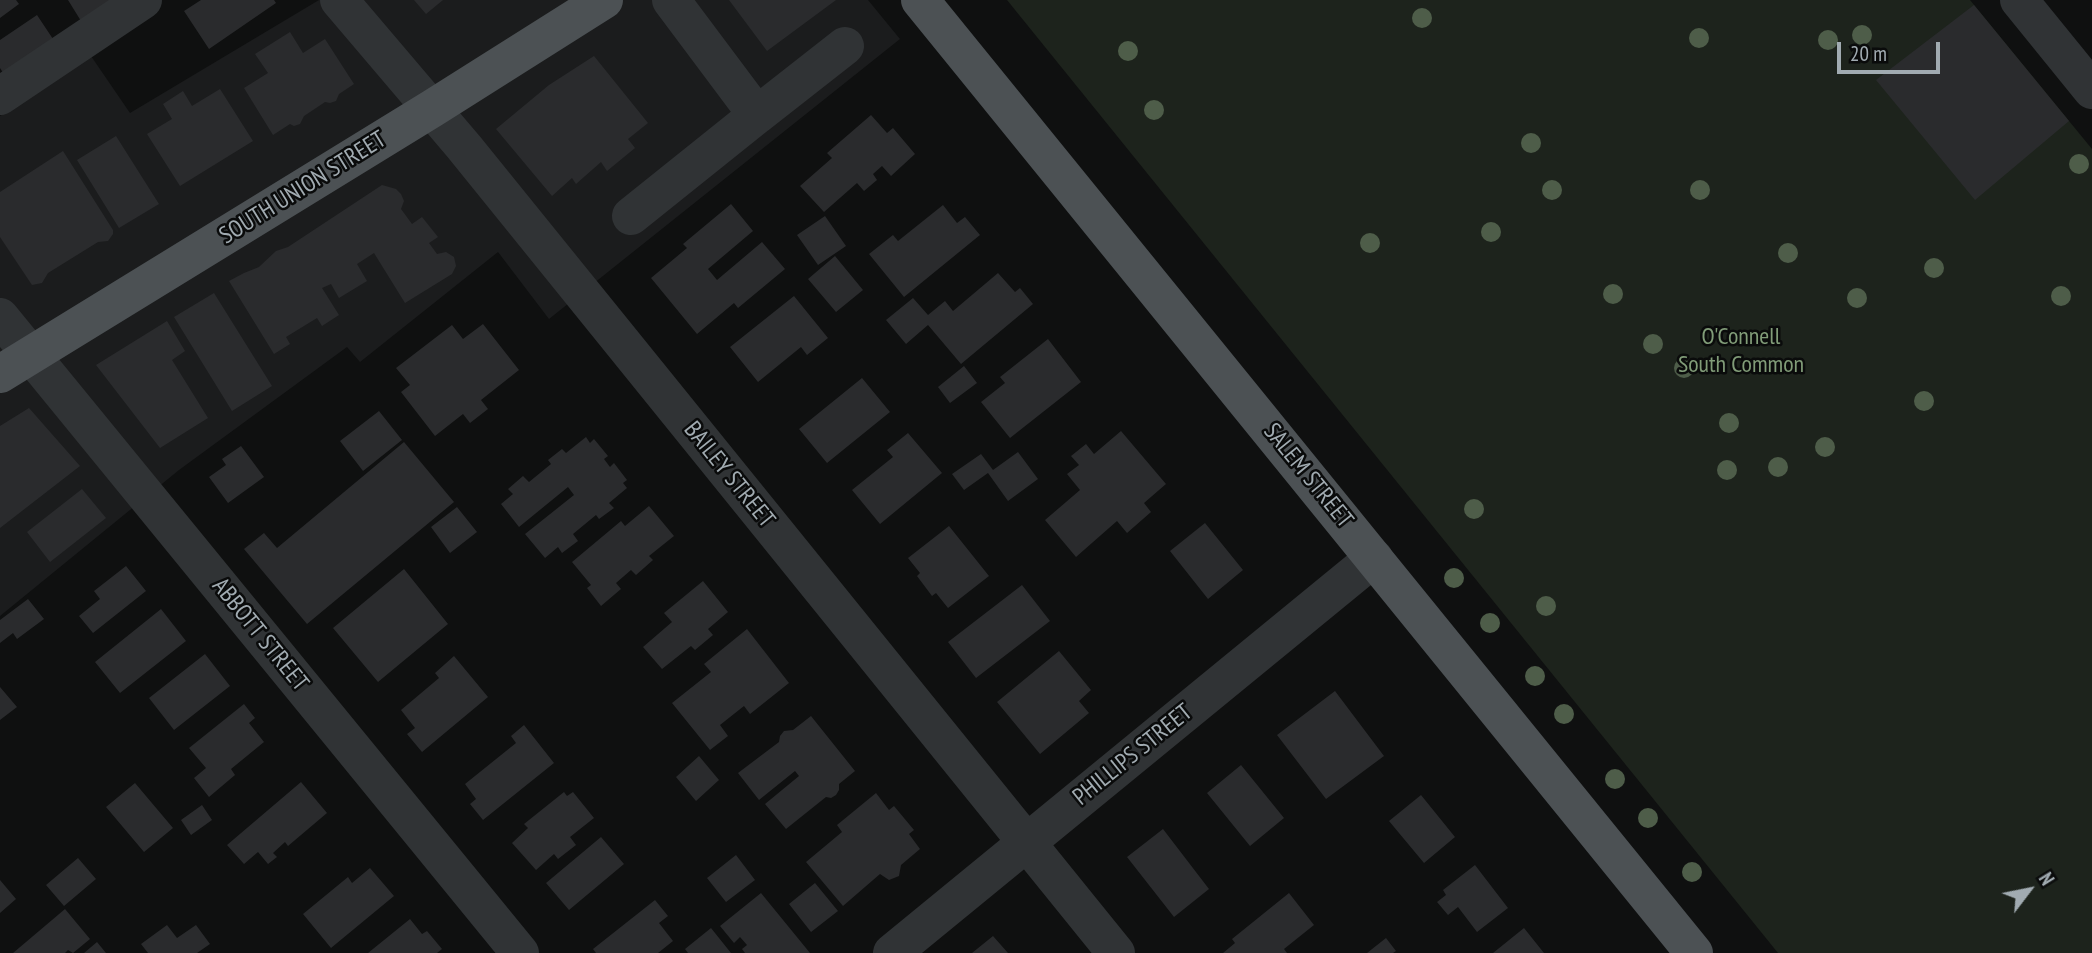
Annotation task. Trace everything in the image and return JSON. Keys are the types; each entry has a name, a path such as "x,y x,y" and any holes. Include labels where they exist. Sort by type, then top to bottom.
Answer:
{"main road":[{"name":"SOUTH UNION STREET","path":"15,364 604,0"},
{"name":"SALEM STREET","path":"920,0 1694,953"}],"street":[{"path":"0,96 143,0"},
{"name":"BAILEY STREET","path":"339,0 433,108 1116,953"},
{"path":"671,0 757,115"},
{"path":"2019,0 2092,90"},
{"path":"631,216 845,46"},
{"name":"ABBOTT STREET","path":"0,317 15,364 508,949"},
{"name":"PHILLIPS STREET","path":"892,953 1374,558"}],"shaded area":[{"path":"319,0 868,0 900,39 549,319 498,252 360,362 347,347 179,470 0,616 0,116 91,56 130,113"}],"green space":[{"name":"O'Connell South Common","path":"1007,0 1970,0 2092,149 2092,953 1778,953"}],"building":[{"path":"0,0 16,0 19,4 0,18"},
{"path":"68,0 119,0 81,21"},
{"path":"201,0 274,0 276,3 209,49 184,11"},
{"path":"414,0 443,0 426,14"},
{"path":"729,0 836,0 767,51"},
{"path":"1974,5 2069,121 1975,200 1876,80"},
{"path":"37,15 55,42 5,76 0,68 0,40"},
{"path":"290,32 303,53 325,39 354,84 339,94 336,101 325,102 304,116 300,124 290,124 273,135 244,88 268,73 255,54"},
{"path":"594,56 648,123 628,139 635,148 607,171 601,162 576,184 572,178 552,196 496,129 549,85"},
{"path":"220,89 253,141 180,186 147,134 172,119 163,104 183,91 192,106"},
{"path":"871,115 887,133 893,128 915,154 891,176 882,166 873,174 877,180 864,191 857,183 824,212 800,186 832,158 827,153"},
{"path":"116,136 159,204 119,228 77,160"},
{"path":"63,151 113,234 108,241 98,242 48,273 42,283 32,285 0,237 0,192"},
{"path":"382,185 396,189 401,194 404,201 401,209 412,224 422,217 438,237 429,243 437,254 446,252 454,257 456,266 452,274 405,303 374,253 357,264 367,281 339,298 331,284 322,288 339,315 322,326 317,318 286,337 290,344 274,354 229,281 259,267 276,251 288,247"},
{"path":"731,204 753,231 708,269 717,280 762,242 785,269 738,308 734,303 697,334 651,278 687,248 683,244"},
{"path":"943,205 957,223 965,217 980,235 904,297 869,254 893,235 898,241"},
{"path":"825,216 846,246 818,265 797,235"},
{"path":"835,256 863,290 836,312 808,279"},
{"path":"998,273 1015,292 1020,288 1033,304 961,364 928,325 906,344 886,320 913,298 928,315 945,301 953,311"},
{"path":"214,293 272,386 232,411 174,317"},
{"path":"794,296 828,338 807,355 801,347 758,382 730,347"},
{"path":"167,321 185,351 172,360 208,418 160,448 96,365"},
{"path":"483,324 519,370 481,400 488,409 470,423 463,414 435,436 401,392 410,385 396,368 452,325 463,339"},
{"path":"1048,339 1081,382 1010,438 981,402 1005,383 1000,377"},
{"path":"964,366 977,383 950,403 938,387"},
{"path":"862,378 890,412 827,463 799,429"},
{"path":"29,408 80,466 0,528 0,426"},
{"path":"379,411 402,440 363,471 340,441"},
{"path":"1121,431 1166,484 1144,503 1151,512 1127,533 1117,521 1076,557 1045,520 1080,490 1067,474 1079,465 1071,456 1086,444 1094,454"},
{"path":"908,433 942,473 880,524 852,490 893,457 887,450"},
{"path":"586,437 590,443 594,439 608,456 604,459 610,467 614,463 627,480 623,483 627,488 609,503 614,508 599,519 596,515 573,534 578,541 562,553 558,547 545,558 525,534 574,495 568,487 519,527 501,504 513,494 508,489 523,476 529,482 551,464 548,460 562,449 566,453"},
{"path":"404,442 454,502 307,624 244,549 264,533 277,548"},
{"path":"241,446 264,477 228,503 209,477 226,465 222,459"},
{"path":"1018,452 1038,479 1008,501 988,473 964,490 952,474 981,454 993,470"},
{"path":"82,489 106,518 50,562 27,532"},
{"path":"649,506 674,536 649,556 653,560 636,575 631,570 616,583 621,589 601,606 587,588 591,585 572,562 621,521 625,526"},
{"path":"457,507 477,532 450,553 431,527"},
{"path":"1205,523 1243,570 1208,599 1170,551"},
{"path":"949,526 989,576 948,608 936,593 932,596 917,576 920,573 908,558"},
{"path":"126,566 146,591 93,633 79,616 100,599 94,591"},
{"path":"404,569 448,624 378,682 333,628"},
{"path":"703,581 728,612 708,629 713,635 695,650 691,646 662,669 643,647 672,622 664,613"},
{"path":"1022,585 1050,621 976,678 948,642"},
{"path":"28,599 44,619 17,639 13,633 0,643 0,620"},
{"path":"161,609 186,641 120,693 95,662"},
{"path":"747,629 789,683 750,714 744,706 720,725 728,736 710,750 672,703 711,672 704,664"},
{"path":"1059,651 1091,690 1079,701 1089,713 1040,754 997,702"},
{"path":"205,654 230,686 174,730 149,698"},
{"path":"454,656 488,697 422,752 407,734 415,728 401,710 439,678 435,673"},
{"path":"0,687 17,707 0,720"},
{"path":"1335,691 1384,756 1326,799 1277,735"},
{"path":"244,704 255,718 249,723 264,742 231,769 235,775 209,797 194,778 206,768 189,748"},
{"path":"811,716 855,771 839,784 836,795 826,797 786,829 765,804 799,776 795,771 759,800 738,773 779,742 784,731 793,730"},
{"path":"524,725 554,763 483,820 470,804 476,799 465,784 516,743 511,736"},
{"path":"699,756 719,780 696,801 676,777"},
{"path":"1241,765 1284,818 1250,846 1207,793"},
{"path":"301,782 327,813 288,846 285,842 273,853 277,857 268,864 258,852 244,864 227,845"},
{"path":"135,783 173,828 144,852 106,807"},
{"path":"564,792 567,796 573,792 594,818 570,837 576,845 558,859 554,854 536,870 512,843 528,828 524,824"},
{"path":"876,793 889,810 894,806 914,830 909,834 920,849 901,865 899,876 889,880 880,874 843,906 806,862 842,832 837,825"},
{"path":"1421,795 1455,837 1424,863 1389,821"},
{"path":"202,805 212,820 191,835 181,820"},
{"path":"1163,829 1209,889 1174,917 1127,857"},
{"path":"601,837 624,864 569,910 546,883"},
{"path":"736,855 755,880 726,902 707,878"},
{"path":"78,858 96,879 64,906 46,885"},
{"path":"1475,865 1508,908 1477,932 1458,907 1448,915 1437,902 1446,895 1443,890"},
{"path":"370,868 394,896 331,948 303,914 348,877 352,883"},
{"path":"0,880 16,899 0,913"},
{"path":"815,883 838,911 811,932 789,904"},
{"path":"761,893 810,953 745,953 742,949 747,945 740,937 734,943 720,926"},
{"path":"1289,893 1314,925 1284,949 1287,953 1223,953 1235,943 1232,939"},
{"path":"655,900 668,916 659,923 673,941 658,953 596,953 593,949"},
{"path":"65,909 90,939 73,953 68,950 65,953 13,953"},
{"path":"410,919 422,934 427,931 442,949 437,953 368,953"},
{"path":"167,925 177,938 196,925 210,944 197,953 148,953 141,944"},
{"path":"711,928 731,953 688,953 685,949"},
{"path":"1524,928 1544,953 1493,953"},
{"path":"993,936 1008,953 972,953"},
{"path":"1386,938 1396,951 1367,953"},
{"path":"97,942 106,953 84,953"}]}
